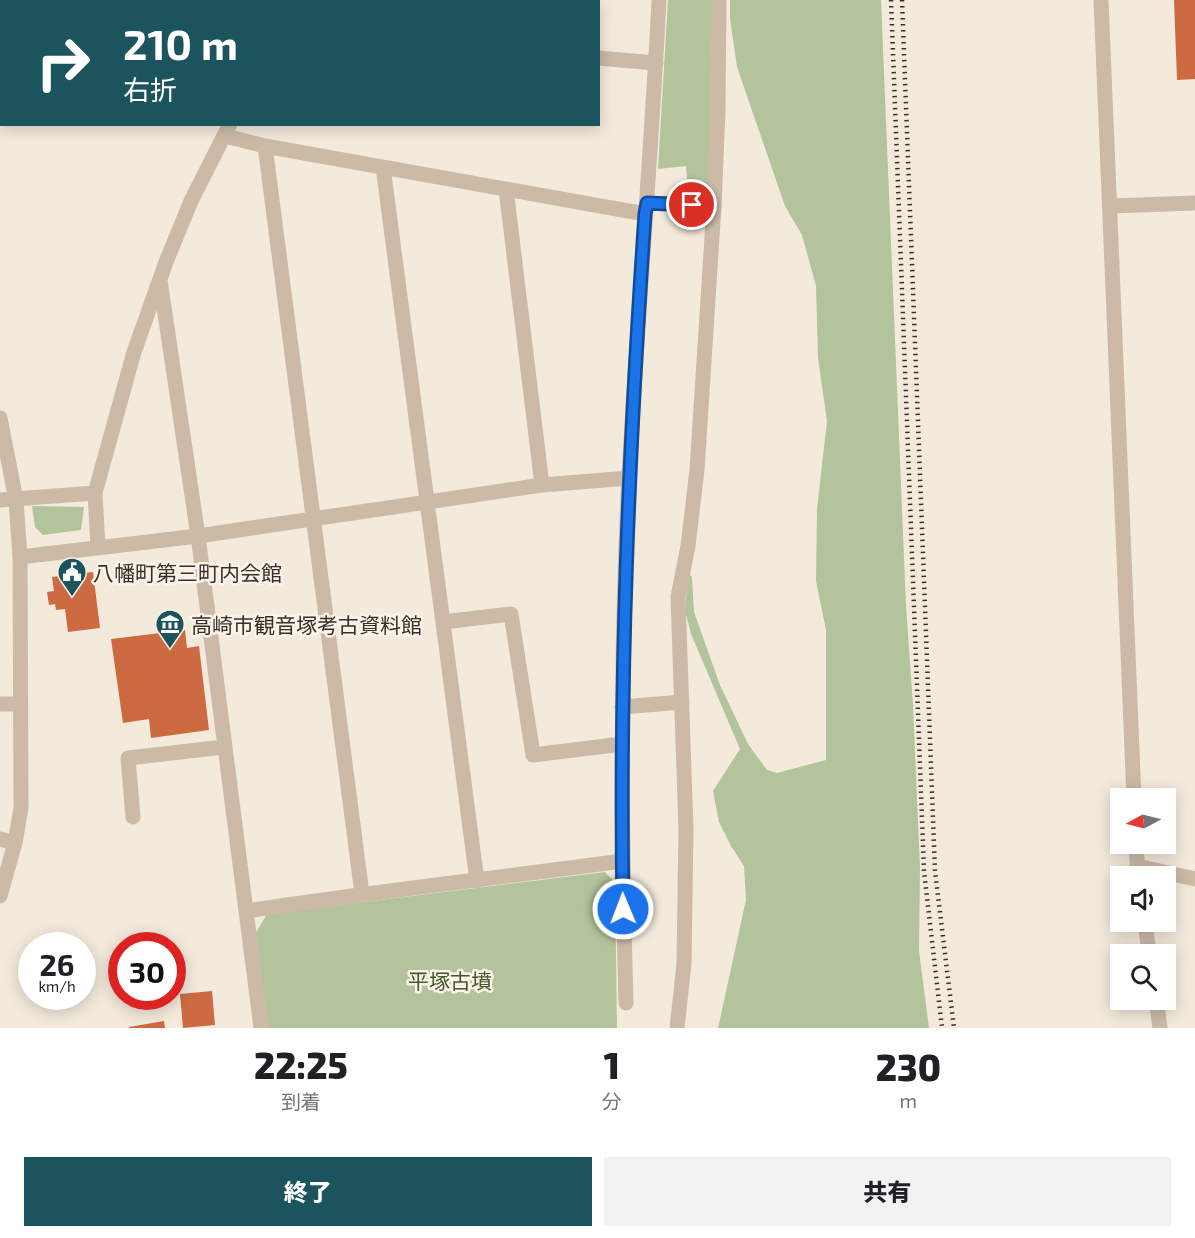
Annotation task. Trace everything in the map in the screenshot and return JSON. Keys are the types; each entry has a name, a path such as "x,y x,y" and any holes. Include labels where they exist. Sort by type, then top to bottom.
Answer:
{"street":[{"path":"626,1003 622,861 622,707 629,478 659,0"},
{"path":"677,1028 684,964 686,829 678,597 688,546 697,470 714,206 719,0"},
{"path":"1101,0 1134,788"},
{"path":"600,58 656,63"},
{"path":"98,547 95,493 134,352 166,262 191,201 228,130 265,146 506,189 646,208 714,206"},
{"path":"265,146 362,894"},
{"path":"383,167 429,501 477,881"},
{"path":"506,189 542,485"},
{"path":"1110,206 1195,203"},
{"path":"160,280 198,536 261,1028"},
{"path":"0,418 16,500 20,557 21,704 21,808 8,841 0,896"},
{"path":"20,557 198,536 542,485 629,478"},
{"path":"0,500 95,493"},
{"path":"443,622 511,614 532,755 622,744"},
{"path":"622,707 682,702"},
{"path":"0,704 21,704"},
{"path":"133,817 128,758 224,747"},
{"path":"246,911 622,861"},
{"path":"1176,876 1195,879"},
{"path":"1158,1010 1160,1028"}],"green space":[{"path":"668,0 715,0 710,192 702,200 689,200 686,166 658,169"},
{"path":"730,0 881,0 906,606 920,868 919,951 929,1028 718,1028 746,900 744,866 719,822 713,791 740,749 691,634 685,610 688,573 692,577 694,612 720,685 748,744 767,770 777,773 826,760 826,630 816,581 817,509 827,421 818,358 816,286 802,235 785,206 737,67 730,19"},
{"path":"32,506 84,507 81,530 43,535 35,527"},
{"name":"平塚古墳","path":"605,872 615,883 617,1028 267,1028 255,934 267,914"}],"building":[{"path":"1174,0 1195,0 1195,79 1177,80"},
{"name":"八幡町第三町内会館","path":"93,572 100,628 68,632 65,609 56,610 55,604 49,605 47,592 54,591 52,577"},
{"path":"185,630 187,648 199,646 209,730 151,738 149,719 123,723 111,639"},
{"path":"212,991 215,1025 183,1028 181,1010 186,1010 186,993"},
{"path":"164,1021 165,1028 129,1028 129,1027"}],"railway":[{"path":"891,0 924,871 942,1028"},
{"path":"902,0 935,871 954,1028"}],"place":[{"name":"八幡町第三町内会館","path":"72,598"},
{"name":"高崎市観音塚考古資料館","path":"170,650"}],"route":[{"path":"623,909 624,599 645,214 647,203 692,205"}]}
